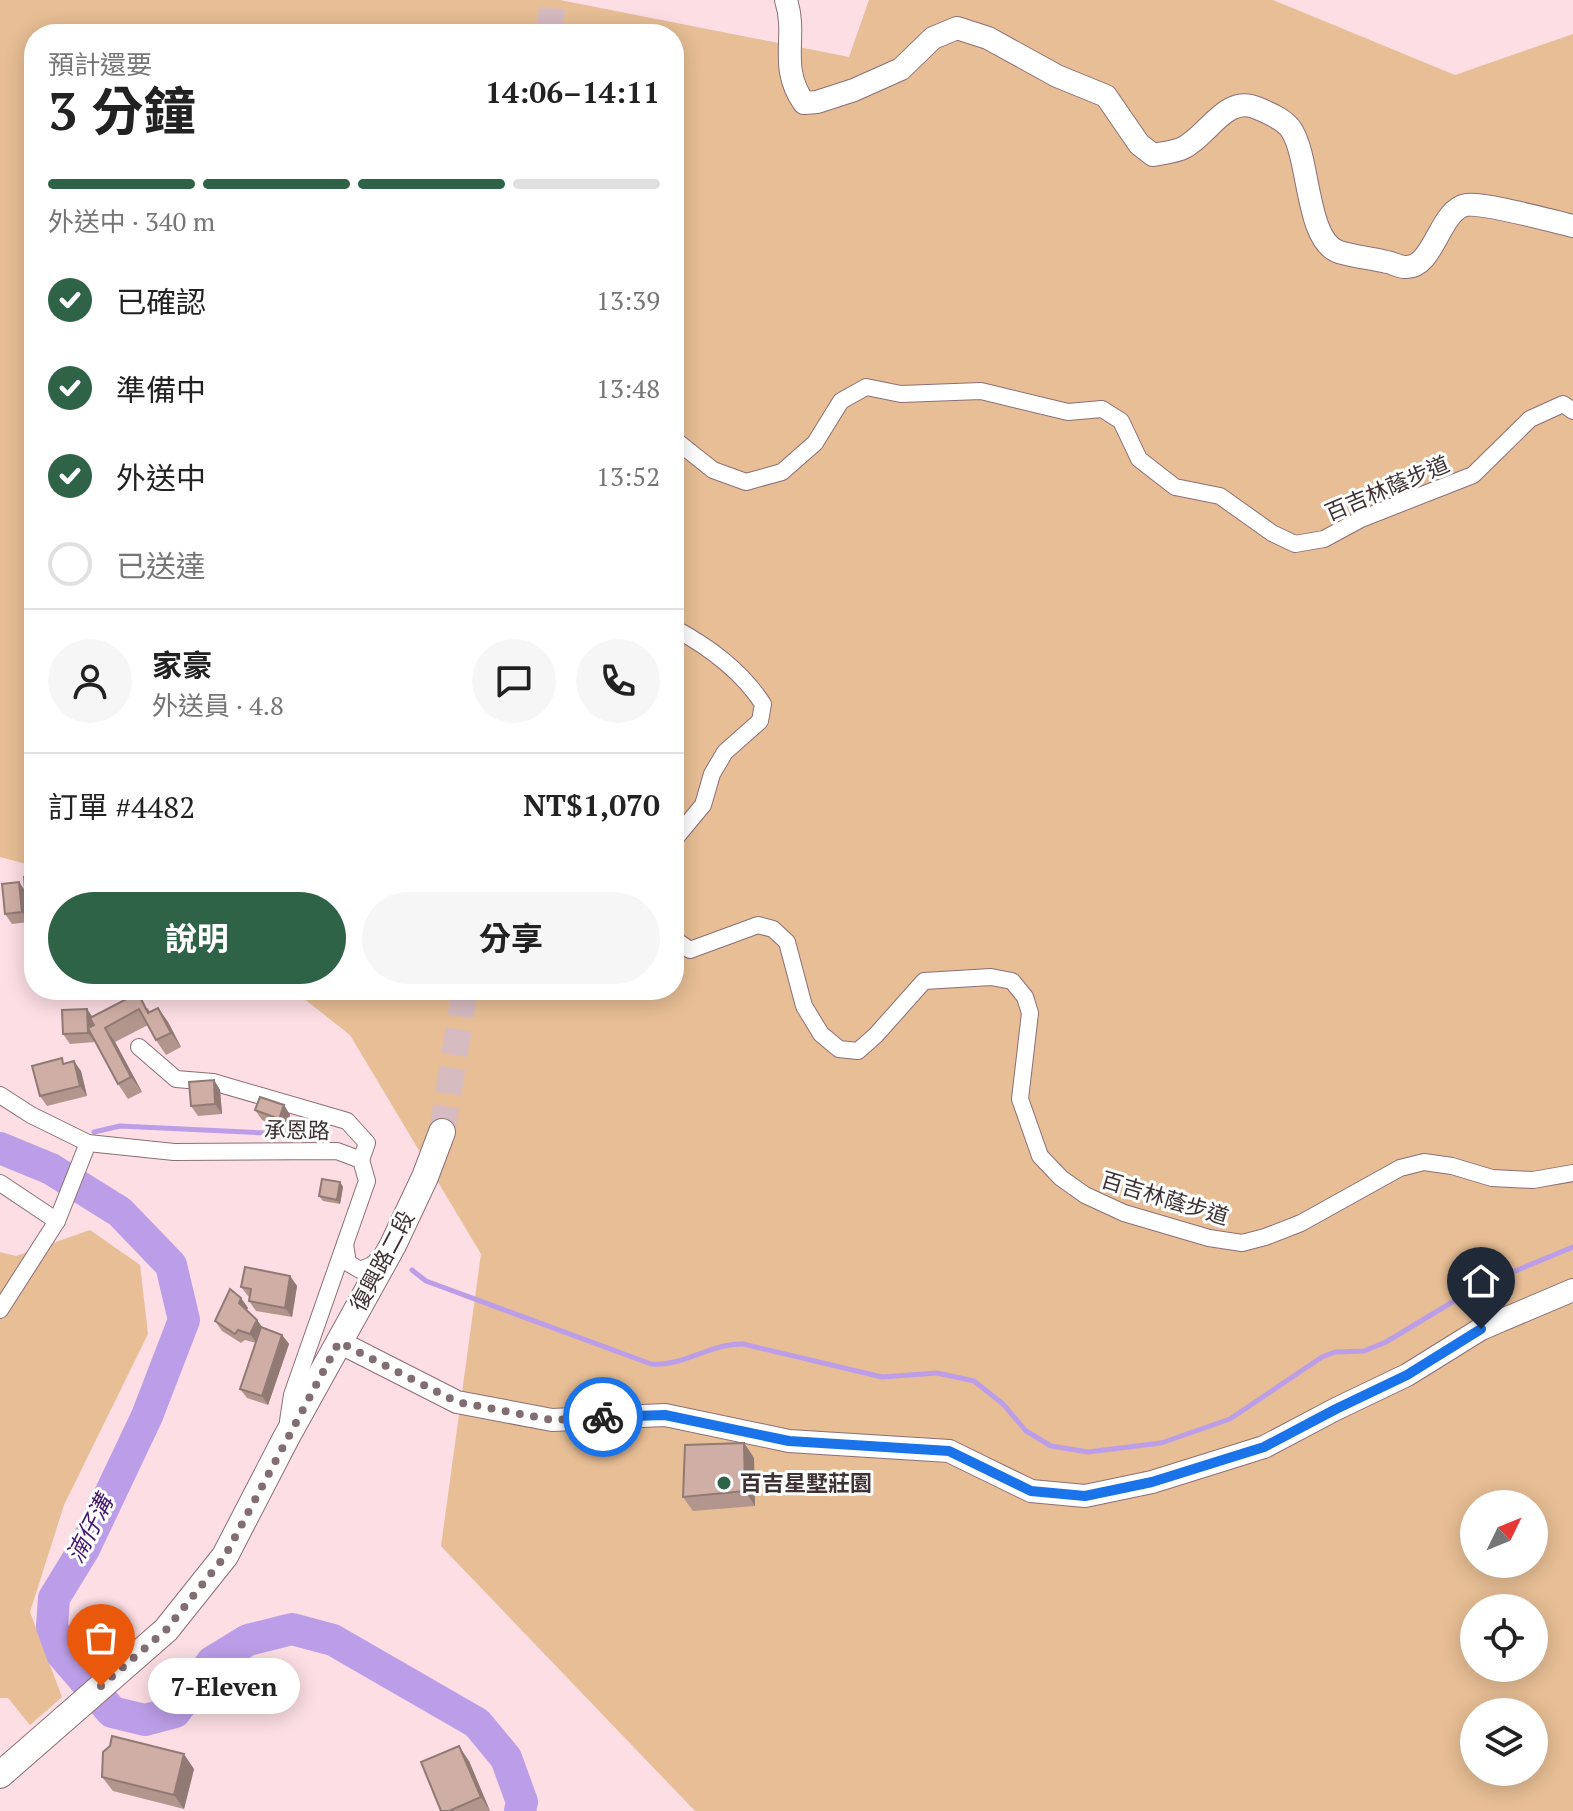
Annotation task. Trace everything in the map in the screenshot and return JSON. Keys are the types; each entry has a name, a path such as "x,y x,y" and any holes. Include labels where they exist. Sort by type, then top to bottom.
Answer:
{"main road":[{"name":"復興路二段","path":"0,1775 166,1630 225,1556 286,1438 393,1245 442,1132"}],"street":[{"path":"786,0 790,77 804,103 854,90 901,69 933,38 957,28 988,38 1057,76 1106,96 1139,144 1153,155 1182,149 1232,106 1247,103 1274,116 1292,130 1304,164 1321,235 1336,251 1406,268 1420,262 1442,231 1448,216 1464,205 1573,226"},
{"name":"百吉林蔭步道","path":"684,447 713,470 746,482 782,472 815,443 841,401 866,387 901,394 981,391 1068,412 1102,409 1121,421 1139,459 1175,487 1220,496 1272,533 1295,544 1324,539 1361,519 1473,475 1530,419 1563,404 1573,411"},
{"path":"684,635 729,664 749,683 763,704 760,721 725,752 712,774 703,805 684,828"},
{"name":"百吉林蔭步道","path":"684,946 690,950 758,925 773,929 787,942 804,1006 821,1034 839,1049 858,1051 924,981 991,977 1012,981 1025,997 1030,1013 1020,1099 1040,1156 1061,1178 1085,1195 1124,1213 1209,1238 1242,1243 1265,1237 1301,1223 1400,1168 1424,1162 1452,1166 1492,1178 1533,1180 1573,1173"},
{"path":"139,1047 176,1079 213,1082 347,1121 367,1143 361,1160 367,1181 292,1395 286,1438"},
{"name":"承恩路","path":"0,1095 31,1115 88,1143 174,1152 337,1151 361,1160"},
{"path":"0,1310 57,1221 88,1143"},
{"path":"0,1183 57,1221"},
{"path":"345,1243 348,1263 360,1270 372,1265 393,1245"},
{"path":"316,1329 457,1402 552,1420 665,1415 789,1441 949,1451 1031,1491 1085,1496 1152,1482 1264,1447 1407,1375 1481,1329 1573,1290"}],"shaded area":[{"path":"0,0 560,0 682,24 24,24 24,863 0,857"},
{"path":"869,0 1273,0 1455,75 1573,34 1573,1811 695,1811 441,1546 481,1254 350,1035 306,1000 684,1000 684,24 849,57"},
{"path":"90,1230 140,1265 148,1334 64,1505 30,1612 62,1697 30,1725 8,1698 0,1698 0,1252 16,1256"}],"building":[{"path":"19,882 22,912 5,914 2,884"},
{"path":"125,1000 142,1000 148,1013 158,1008 171,1033 156,1040 139,1009 105,1028 131,1077 118,1084 88,1028 94,1025 90,1018"},
{"path":"87,1009 88,1033 63,1034 62,1010"},
{"path":"62,1058 63,1064 74,1061 80,1086 40,1096 32,1066"},
{"path":"214,1080 215,1104 191,1106 189,1082"},
{"path":"260,1097 284,1105 279,1119 255,1110"},
{"path":"322,1179 340,1182 337,1200 319,1196"},
{"path":"245,1267 290,1276 285,1308 249,1301 251,1289 241,1287"},
{"path":"230,1289 241,1298 239,1303 257,1320 250,1334 238,1330 235,1334 215,1321"},
{"path":"261,1327 282,1335 262,1396 240,1389"},
{"path":"744,1443 745,1491 683,1497 685,1445"},
{"path":"112,1736 184,1754 174,1795 102,1777 103,1752 110,1746"},
{"path":"459,1746 481,1797 449,1811 441,1811 421,1762"}],"waterway":[{"path":"94,1132 120,1126 305,1135"},
{"name":"湳仔溝","path":"0,1148 51,1169 120,1212 171,1265 184,1320 147,1416 84,1549 54,1598 52,1626 62,1654 112,1712 145,1720 175,1712 212,1662 248,1640 292,1629 333,1640 477,1723 506,1758 522,1802 520,1811"},
{"path":"51,1169 57,1157"},
{"path":"412,1270 426,1281 651,1364 674,1362 720,1347 743,1344 882,1377 937,1373 974,1381 1003,1404 1026,1431 1051,1446 1088,1452 1161,1443 1230,1419 1322,1357 1335,1352 1364,1351 1386,1342 1479,1286 1573,1247"}],"tunnel":[{"path":"550,24 553,0"},
{"path":"442,1132 463,1000"}],"way so far":[{"path":"101,1686 166,1630 225,1556 339,1342 457,1402 552,1420 603,1417"}],"place":[{"name":"百吉星墅莊園","path":"724,1483"},
{"name":"7-Eleven","path":"101,1686"}],"route":[{"path":"603,1417 665,1415 789,1441 949,1451 1031,1491 1085,1496 1152,1482 1264,1447 1407,1375 1481,1329"}]}
